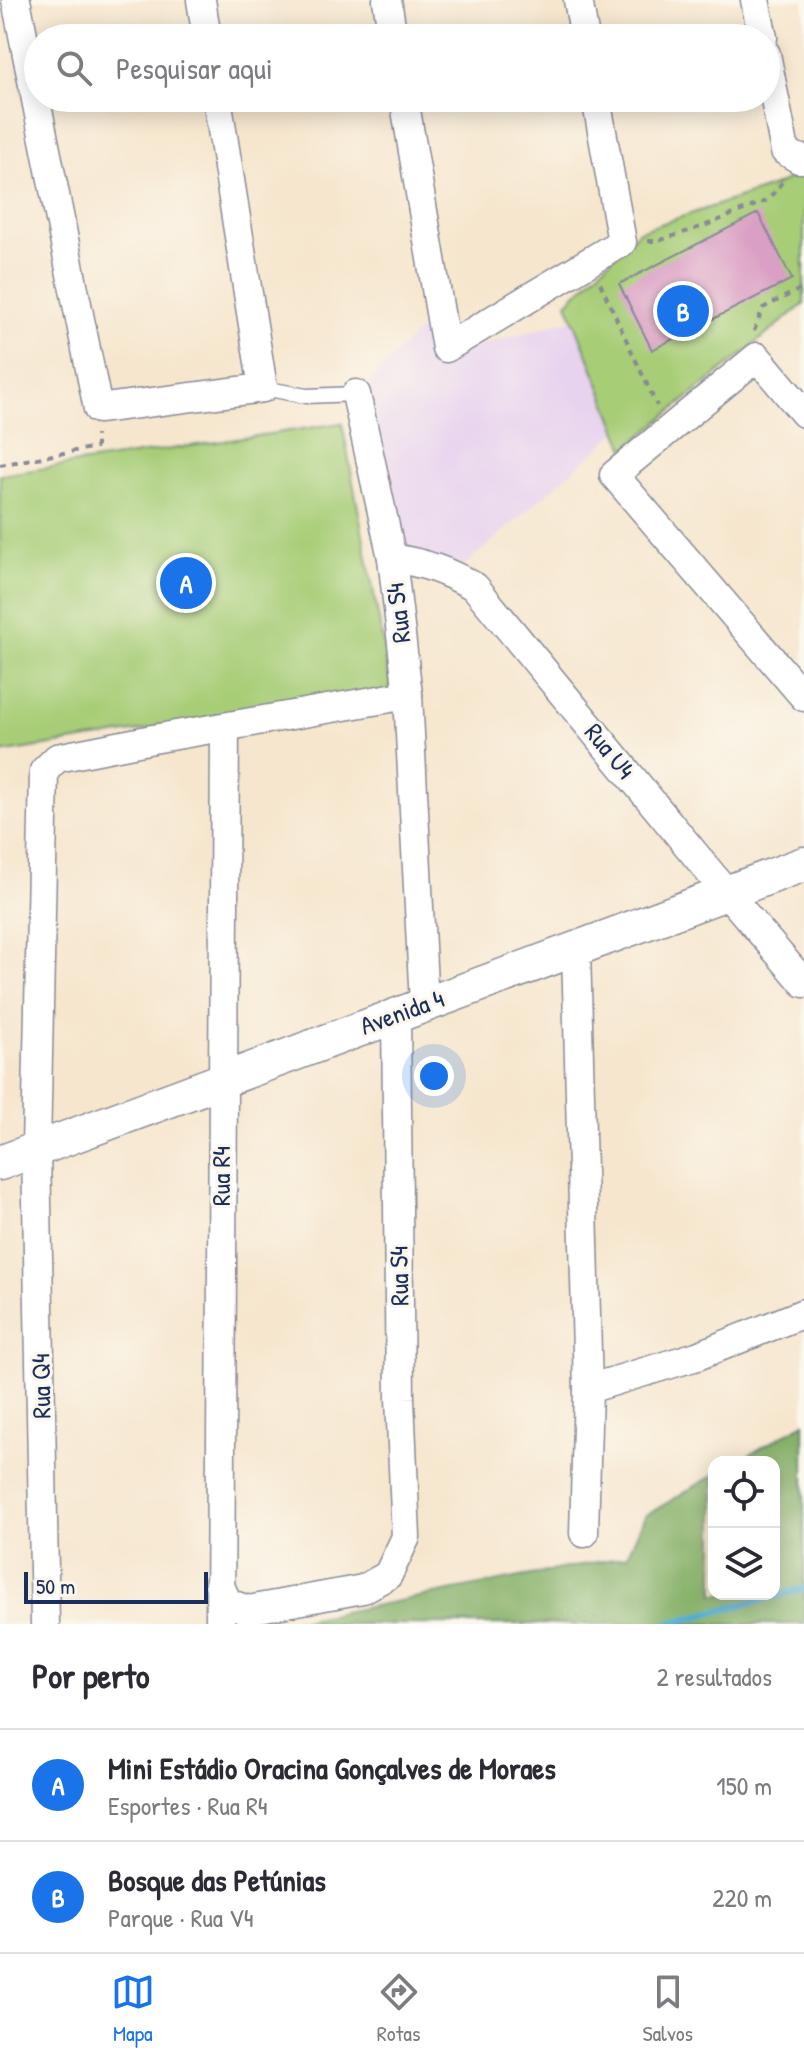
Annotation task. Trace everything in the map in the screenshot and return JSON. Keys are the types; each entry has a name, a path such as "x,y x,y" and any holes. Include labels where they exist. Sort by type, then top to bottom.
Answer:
{"street":[{"path":"16,0 24,40"},
{"path":"201,0 205,24"},
{"path":"387,0 391,24"},
{"path":"578,0 582,24"},
{"path":"755,0 760,24"},
{"path":"780,102 796,156"},
{"path":"38,112 98,409 263,388 219,112"},
{"path":"406,112 446,348 622,242 599,112"},
{"path":"804,413 757,357 614,475 804,697"},
{"name":"Rua S4","path":"219,1584 228,1603 248,1610 363,1589 388,1575 406,1537 400,1398 410,1009 408,695 392,558 356,394"},
{"name":"Rua U4","path":"392,558 419,562 448,572 475,587 804,983"},
{"path":"225,727 408,695"},
{"name":"Rua Q4","path":"45,1624 36,1149 44,771 57,758 225,727"},
{"name":"Rua R4","path":"220,1624 225,727"},
{"name":"Avenida 4","path":"0,1163 804,864"},
{"path":"576,950 588,1389 584,1533"},
{"path":"588,1389 697,1356 804,1313"}],"lane":[{"path":"263,388 306,396 356,394"}],"path":[{"path":"622,242 658,241 768,200 796,156"},
{"path":"590,261 668,430"},
{"path":"757,357 753,328 763,308 804,287"},
{"path":"0,465 96,447 98,409"}],"shaded area":[{"path":"573,319 618,431 465,565 400,550 369,382 427,322 442,357"}],"green space":[{"path":"804,172 804,304 625,449 567,303 639,231 774,186"},
{"path":"342,423 392,691 0,753 0,475"},
{"path":"804,1423 804,1624 282,1624 627,1556 645,1516 708,1479 708,1600 780,1600 780,1456 747,1456"}],"building":[{"path":"758,213 792,279 652,350 619,284"}],"waterway":[{"path":"666,1624 804,1589"}],"place":[{"name":"Bosque das Petúnias","path":"683,311"},
{"name":"Mini Estádio Oracina Gonçalves de Moraes","path":"186,583"}]}
